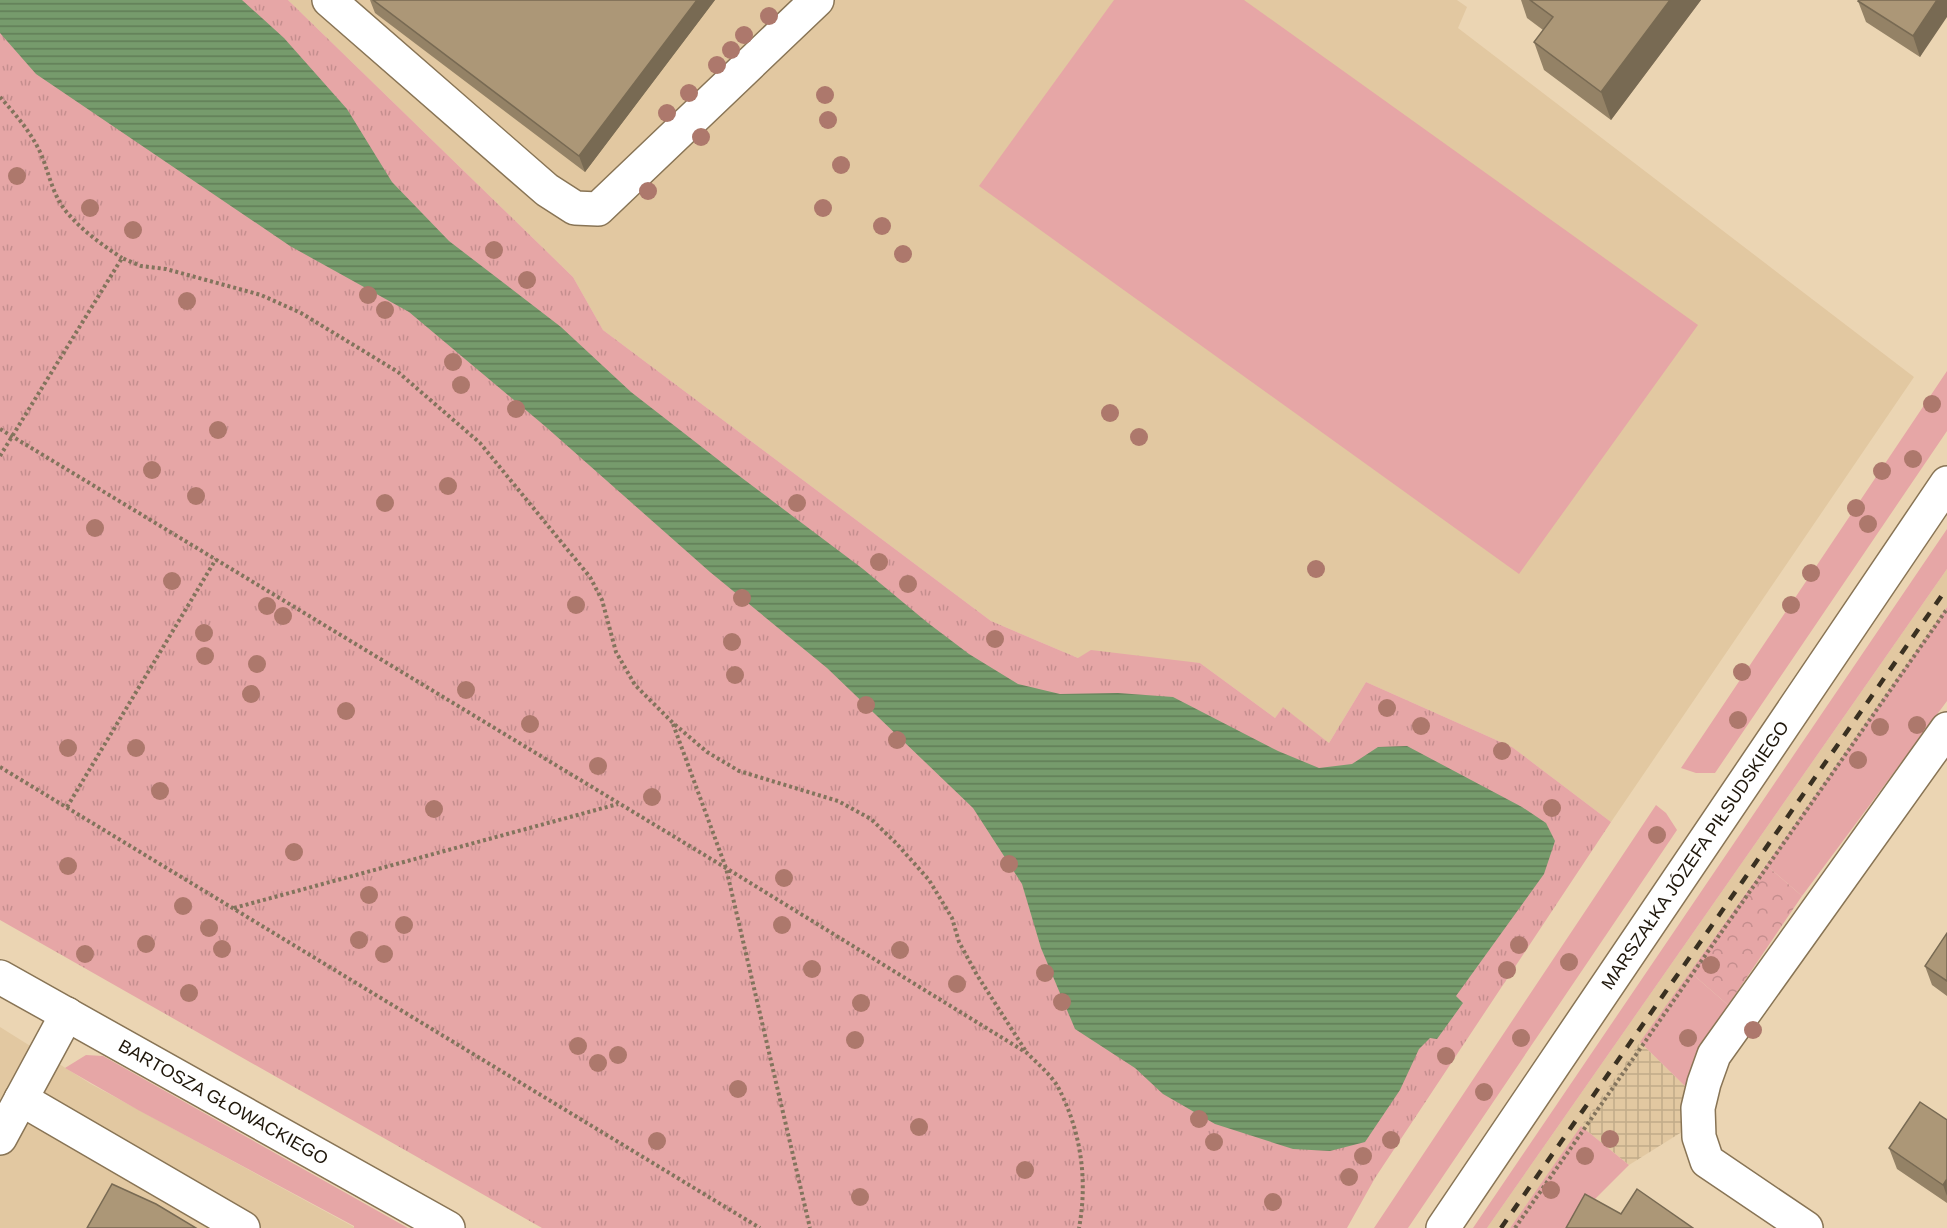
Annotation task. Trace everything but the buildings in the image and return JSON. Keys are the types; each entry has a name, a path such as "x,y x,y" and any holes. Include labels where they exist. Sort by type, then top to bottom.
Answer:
{"street":[{"path":"329,0 547,190 574,208 598,209 817,0"},
{"name":"MARSZAŁKA JÓZEFA PIŁSUDSKIEGO","path":"1443,1228 1947,483"},
{"path":"1806,1228 1707,1161 1699,1137 1698,1108 1704,1083 1714,1055 1947,729"},
{"name":"BARTOSZA GŁOWACKIEGO","path":"0,977 448,1228"},
{"path":"0,1138 67,1014"},
{"path":"21,1099 243,1228"}],"path":[{"path":"0,97 21,120 41,154 51,187 65,209 94,240 122,258 141,266 166,269 261,295 301,313 398,372 480,443 590,577 602,600 616,652 635,685 672,723 707,752 739,771 838,801 871,819 896,843 935,889 952,918 959,942 977,975 1027,1053 1057,1085 1074,1125 1083,1166 1083,1208 1079,1228"},
{"path":"0,456 122,258"},
{"path":"0,429 726,868 1027,1053"},
{"path":"67,807 216,559"},
{"path":"1515,1228 1947,609"},
{"path":"672,723 726,868 810,1228"},
{"path":"0,767 760,1228"},
{"path":"233,908 619,804"}],"shaded area":[{"path":"0,0 242,0 284,38 347,109 392,182 449,241 561,327 631,392 863,569 969,654 1018,684 1060,694 1118,693 1173,697 1278,751 1319,768 1352,764 1378,747 1407,746 1522,807 1546,823 1555,841 1544,874 1456,996 1463,1003 1437,1039 1430,1038 1419,1049 1400,1090 1365,1142 1330,1151 1293,1149 1215,1124 1163,1094 1135,1068 1075,1029 1041,948 1022,884 973,808 827,668 710,572 546,427 409,312 290,246 36,74 0,33"},
{"path":"288,0 1457,0 1467,7 1458,28 1914,377 1611,822 1512,747 1366,682 1329,743 1283,708 1275,718 1200,663 1078,658 991,621 603,330 573,277"},
{"path":"1947,569 1947,607 1510,1228 1487,1228"},
{"path":"0,1027 91,1084 354,1228 0,1228"},
{"path":"1640,1042 1691,1092 1685,1130 1629,1165 1581,1126"}],"green space":[{"path":"0,0 288,0 573,277 603,330 991,621 1078,658 1091,650 1200,663 1275,718 1283,707 1329,743 1366,682 1512,747 1611,822 1375,1178 1347,1228 542,1228 0,920"},
{"path":"1114,0 1244,0 1698,325 1519,574 979,186"},
{"path":"1947,371 1947,431 1715,773 1696,773 1681,768"},
{"path":"1947,529 1947,569 1487,1228 1473,1228"},
{"path":"1947,607 1947,701 1802,896 1766,865"},
{"path":"1656,805 1666,813 1677,830 1408,1228 1374,1228"},
{"path":"1766,865 1802,896 1728,1005 1690,972"},
{"path":"1690,972 1728,1005 1695,1064 1691,1092 1640,1042"},
{"path":"86,1055 103,1056 408,1228 354,1228 65,1068"},
{"path":"1581,1126 1629,1165 1566,1228 1510,1228"}],"railway":[{"path":"1501,1228 1947,588"}]}
